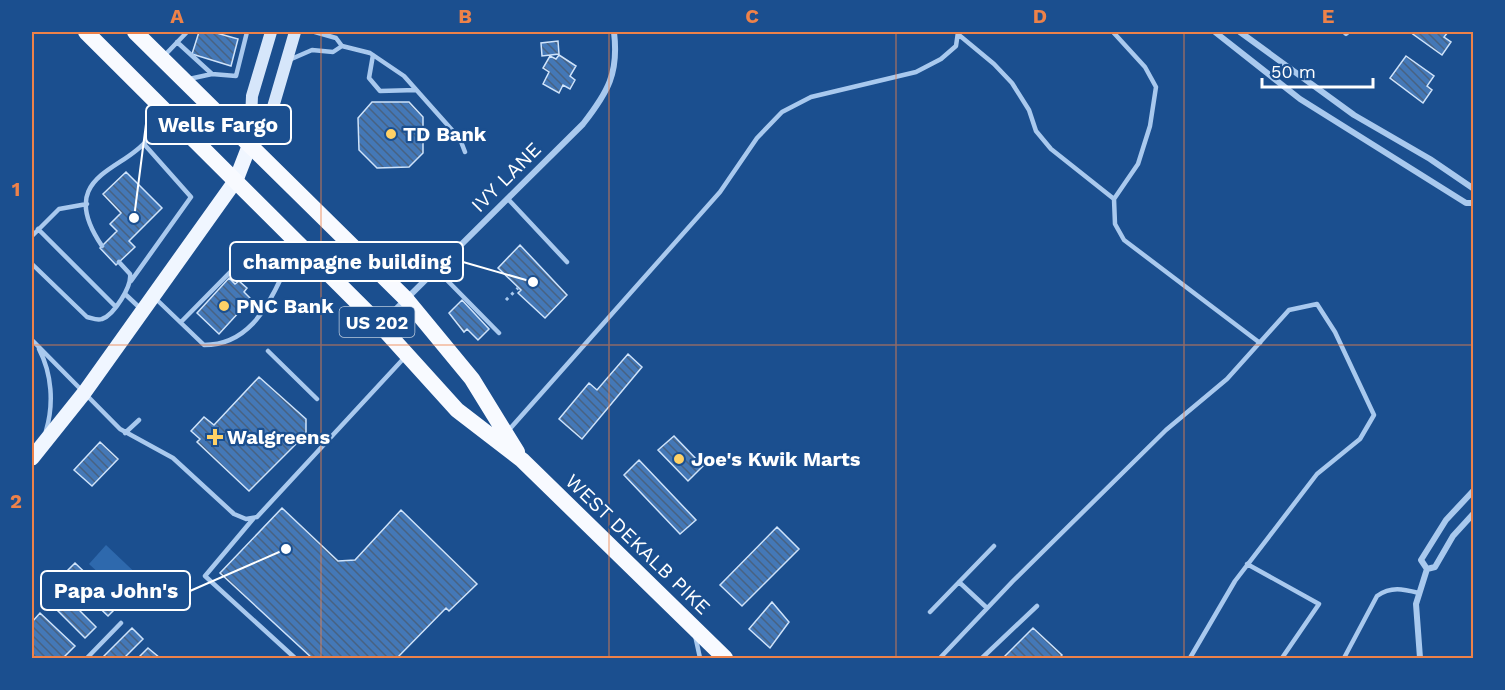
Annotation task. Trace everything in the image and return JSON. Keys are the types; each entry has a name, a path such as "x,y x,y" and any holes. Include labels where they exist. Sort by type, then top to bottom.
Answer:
{"highway":[{"name":"WEST DEKALB PIKE","path":"86,32 380,325 457,411 502,437"},
{"name":"WEST DEKALB PIKE","path":"135,32 406,299 472,379 502,437 522,460 725,658"}],"main road":[{"path":"250,144 252,96 271,32"},
{"path":"32,458 84,393 236,180 250,144 271,114 295,32"}],"street":[{"name":"IVY LANE","path":"380,325 583,124 605,96 613,75 616,48 614,32"},
{"path":"1215,32 1300,99 1466,203 1473,203"},
{"path":"1240,32 1354,115 1430,159 1473,189"},
{"path":"1427,569 1421,560 1426,549 1446,520 1473,490"},
{"path":"1427,569 1435,567 1453,536 1473,513"},
{"path":"1420,658 1416,604 1427,569"}],"lane":[{"path":"162,57 187,32"},
{"path":"184,79 213,74 236,76 247,32"},
{"path":"315,32 336,38 342,46 373,55 404,76 460,139 465,152"},
{"path":"1113,32 1145,67 1156,87 1150,126 1138,164 1114,199 1115,224 1124,240 1260,343"},
{"path":"958,33 994,64 1012,84 1029,110 1036,131 1051,149 1114,199"},
{"path":"502,437 720,192 757,138 782,112 811,97 916,72 941,59 956,46 958,33"},
{"path":"177,42 213,74"},
{"path":"286,61 312,50 333,52 342,46"},
{"path":"373,55 369,78 380,91 416,90"},
{"path":"102,246 90,226 87,204 89,186 96,177 144,144 153,128 154,117 144,90"},
{"path":"32,264 87,317 103,319 125,294 131,281 190,197 144,144"},
{"path":"508,199 567,262"},
{"path":"32,236 59,209 87,204"},
{"path":"38,229 115,306"},
{"path":"153,296 204,345 221,345 249,329 280,285 282,275 305,249"},
{"path":"181,322 250,252"},
{"path":"119,262 129,274 131,281"},
{"path":"273,268 282,275"},
{"path":"436,269 499,333"},
{"path":"125,294 143,311"},
{"path":"940,658 987,608 1166,430 1227,379 1289,310 1317,304 1335,333 1374,415 1359,439 1317,474 1247,564 1190,658"},
{"path":"34,342 125,433 173,458 234,514 240,518 253,519"},
{"path":"34,342 44,360 51,392 48,425 42,446"},
{"path":"268,351 317,399"},
{"path":"296,658 205,576 253,519 284,490 407,355"},
{"path":"125,433 139,420"},
{"path":"930,612 994,546"},
{"path":"1247,564 1320,604 1282,658"},
{"path":"959,582 987,608"},
{"path":"1344,658 1377,596 1385,590 1398,588 1419,593"},
{"path":"982,658 1037,606"},
{"path":"87,658 121,623"},
{"path":"693,627 700,658"}],"path":[{"path":"506,300 518,288"}],"shaded area":[{"path":"106,545 145,582 128,600 89,564"}],"building":[{"path":"199,32 213,32 238,39 231,66 192,54"},
{"path":"1410,32 1448,32 1444,37 1451,42 1442,55"},
{"path":"558,41 559,54 542,56 541,43"},
{"path":"559,55 576,66 570,76 575,80 570,89 563,85 559,93 543,84 549,72 543,68 550,56 556,59"},
{"path":"1406,56 1434,76 1427,86 1432,90 1423,103 1390,78"},
{"name":"TD Bank","path":"372,102 409,102 423,117 423,153 409,167 377,168 359,150 358,118"},
{"path":"126,172 162,208 129,241 135,247 116,265 100,248 117,231 110,224 121,213 103,194"},
{"path":"520,245 567,295 545,318 518,293 521,290 498,268"},
{"name":"PNC Bank","path":"229,278 235,284 239,281 247,288 244,292 251,299 219,334 197,313"},
{"path":"462,300 489,329 478,340 467,329 464,332 449,313"},
{"path":"628,354 642,367 582,439 559,419 589,383 597,390"},
{"name":"Walgreens","path":"259,377 306,419 306,434 249,491 197,442 200,439 191,431 204,417 214,425"},
{"path":"674,436 703,466 688,481 658,450"},
{"path":"100,442 118,459 92,486 74,470"},
{"path":"639,460 696,520 680,534 624,475"},
{"path":"282,508 338,561 355,560 401,510 477,584 449,611 446,608 397,658 312,658 220,573"},
{"path":"777,527 799,549 742,606 720,585"},
{"path":"75,563 119,605 108,616 64,574"},
{"path":"53,584 96,627 85,638 42,595"},
{"path":"772,602 789,622 770,648 749,629"},
{"path":"40,613 75,646 63,658 32,658 32,622"},
{"path":"132,628 143,639 124,658 102,658"},
{"path":"1033,628 1062,655 1059,658 1003,658"},
{"path":"148,648 160,658 138,658"}],"place":[{"name":"TD Bank","path":"391,134"},
{"name":"Wells Fargo","path":"134,218"},
{"name":"champagne building","path":"533,282"},
{"name":"PNC Bank","path":"224,306"},
{"name":"Walgreens","path":"215,437"},
{"name":"Joe's Kwik Marts","path":"679,459"},
{"name":"Papa John's","path":"286,549"}]}
